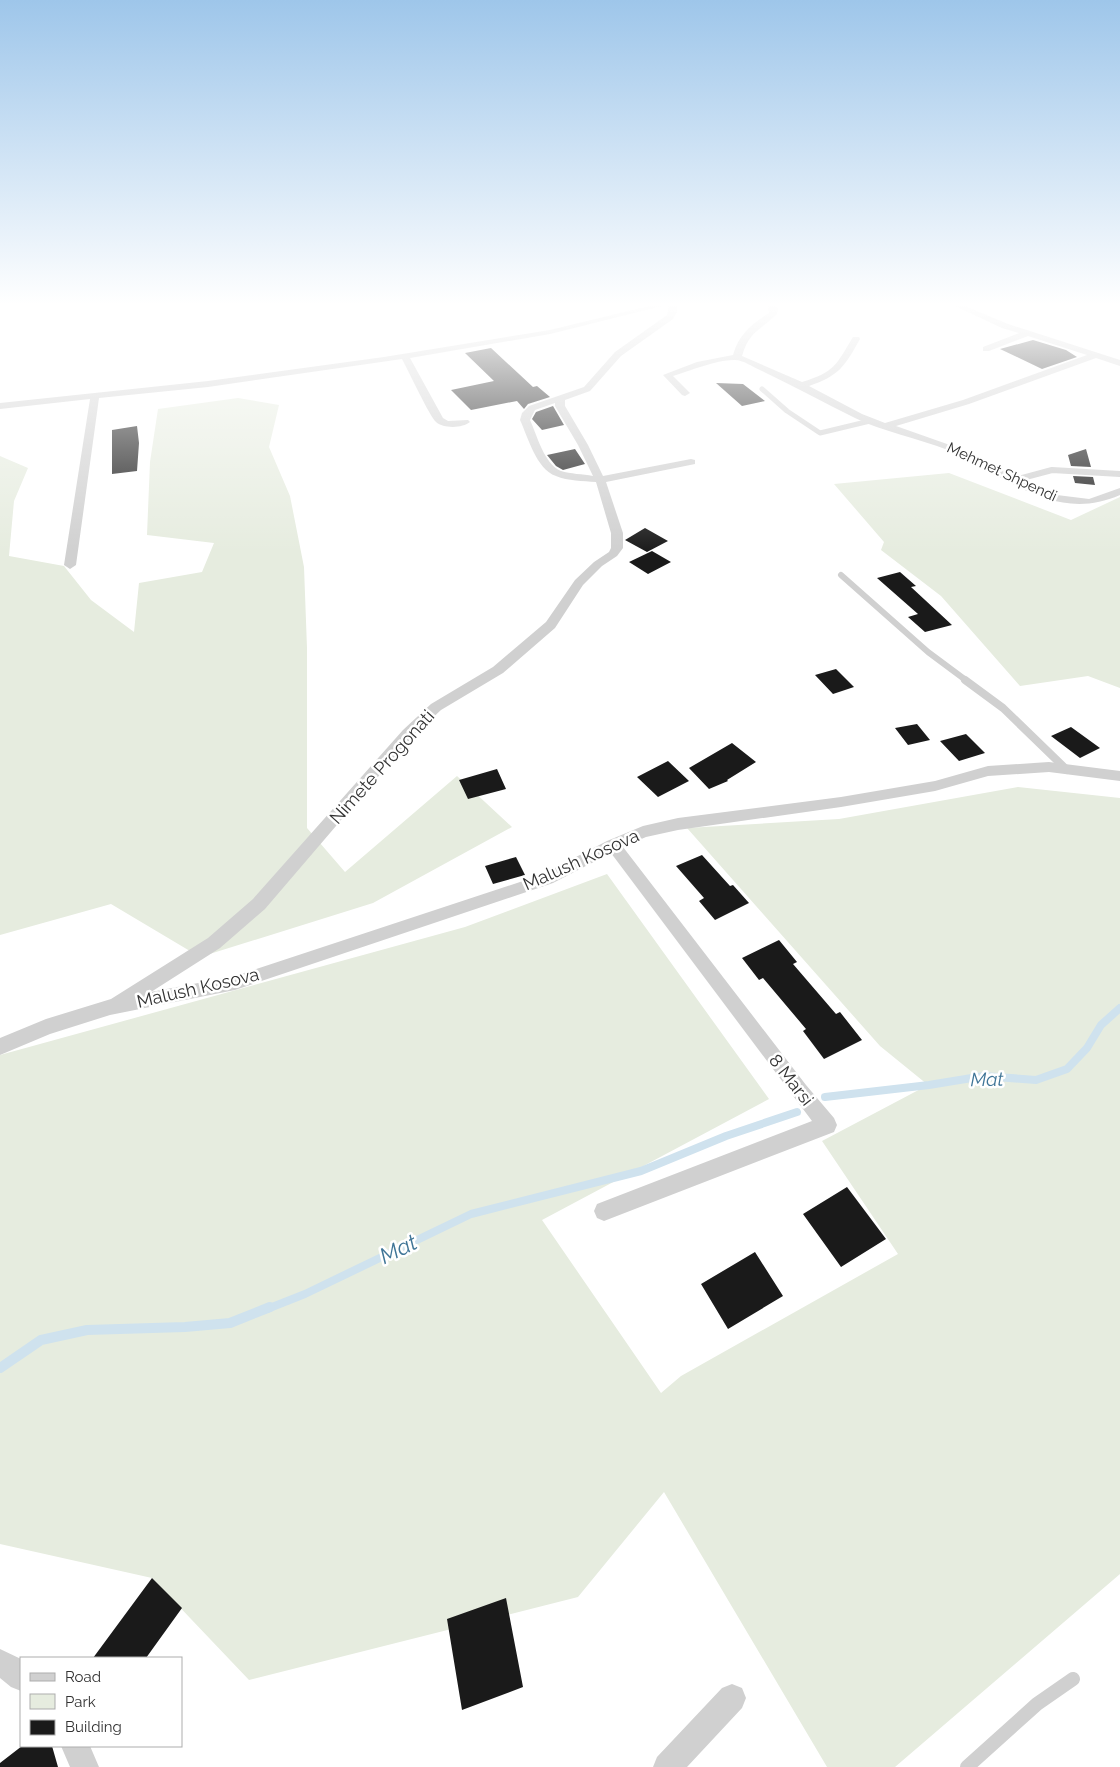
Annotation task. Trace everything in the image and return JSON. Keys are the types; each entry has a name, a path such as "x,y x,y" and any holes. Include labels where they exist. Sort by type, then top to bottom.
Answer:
{"street":[{"path":"0,406 160,388"},
{"path":"422,388 439,420 447,424 465,422"},
{"path":"587,388 532,408 527,413 525,420 543,459 552,470 559,474 600,480 691,462"},
{"path":"680,388 685,393"},
{"name":"Mehmet Shpendi","path":"808,388 870,421 922,436 949,447 1040,493 1071,502 1085,502 1120,491"},
{"path":"885,426 966,402 1003,388"},
{"path":"70,565 95,396"},
{"name":"Nimete Progonati","path":"110,1007 214,942 259,904 408,733 436,707 498,670 551,625 579,583 598,564 613,554 617,548 617,533 600,480 583,445 560,406 560,398"},
{"name":"Malush Kosova","path":"0,1047 46,1027 110,1007 235,983 547,879 612,845 643,832 678,824 841,802 926,788 988,770 1029,767 1120,776"},
{"name":"8 Marsi","path":"604,1211 827,1125 799,1091 612,845"},
{"path":"0,1663 12,1669 20,1676"},
{"path":"668,1767 732,1698"},
{"path":"75,1747 85,1767"}],"lane":[{"path":"762,389 787,411 820,433 870,421"},
{"path":"1015,480 1052,470 1120,474"},
{"path":"841,575 928,652 1003,708 1067,770"},
{"path":"967,1767 1037,1704 1074,1679"}],"green space":[{"path":"238,398 279,405 269,447 290,496 304,567 307,648 307,828 345,872 457,776 512,827 373,903 200,957 111,904 0,935 0,456 28,468 14,501 9,556 64,566 91,600 134,632 139,583 202,572 214,543 147,535 150,462 158,409"},
{"path":"949,473 1071,520 1120,497 1120,688 1088,676 1020,686 941,596 881,550 884,542 834,484"},
{"path":"1018,787 1120,798 1120,1574 895,1767 827,1767 664,1492 578,1597 249,1680 152,1578 0,1544 0,1055 465,927 607,874 769,1099 542,1220 661,1393 681,1376 898,1254 822,1141 928,1085 880,1046 687,828 839,819"}],"building":[{"path":"540,388 550,397 528,404 524,409 517,401 471,410 451,390"},
{"path":"722,388 749,388 765,401 742,406"},
{"path":"553,406 564,425 542,430 532,419 536,412"},
{"path":"137,426 139,443 137,471 112,474 112,430"},
{"path":"575,449 585,464 563,470 556,466 547,455"},
{"path":"1086,449 1091,467 1071,466 1068,455"},
{"path":"1073,476 1093,477 1095,485 1075,483"},
{"path":"645,528 668,541 647,552 625,540"},
{"path":"652,551 671,562 648,574 629,562"},
{"path":"900,572 916,586 911,587 952,625 925,632 908,617 918,614 877,578"},
{"path":"836,669 854,687 833,694 815,675"},
{"path":"917,724 930,740 908,745 895,728"},
{"path":"1071,727 1100,748 1080,758 1051,736"},
{"path":"966,734 985,753 959,761 940,741"},
{"path":"732,743 756,762 728,781 709,789 689,768"},
{"path":"668,761 689,781 658,797 637,777"},
{"path":"497,769 506,789 468,799 459,780"},
{"path":"702,855 730,886 733,885 749,903 715,920 699,901 704,898 676,866"},
{"path":"516,857 525,875 493,884 485,866"},
{"path":"779,940 797,962 793,964 836,1014 840,1012 862,1040 824,1059 803,1031 806,1029 763,978 759,980 742,958"},
{"path":"847,1187 886,1239 841,1267 803,1214"},
{"path":"755,1252 783,1296 728,1329 701,1284"},
{"path":"152,1578 182,1608 147,1657 94,1657"},
{"path":"506,1598 523,1687 462,1710 447,1619"},
{"path":"21,1747 52,1747 58,1767 0,1767 0,1763"}],"waterway":[{"name":"Mat","path":"825,1097 929,1085 984,1076 1036,1080 1067,1069 1087,1048 1101,1025 1120,1008"},
{"name":"Mat","path":"267,1309 305,1294 471,1214 641,1171 726,1136 797,1112"},
{"name":"Mat","path":"0,1368 41,1340 87,1330 185,1327 230,1323 270,1307"}]}
